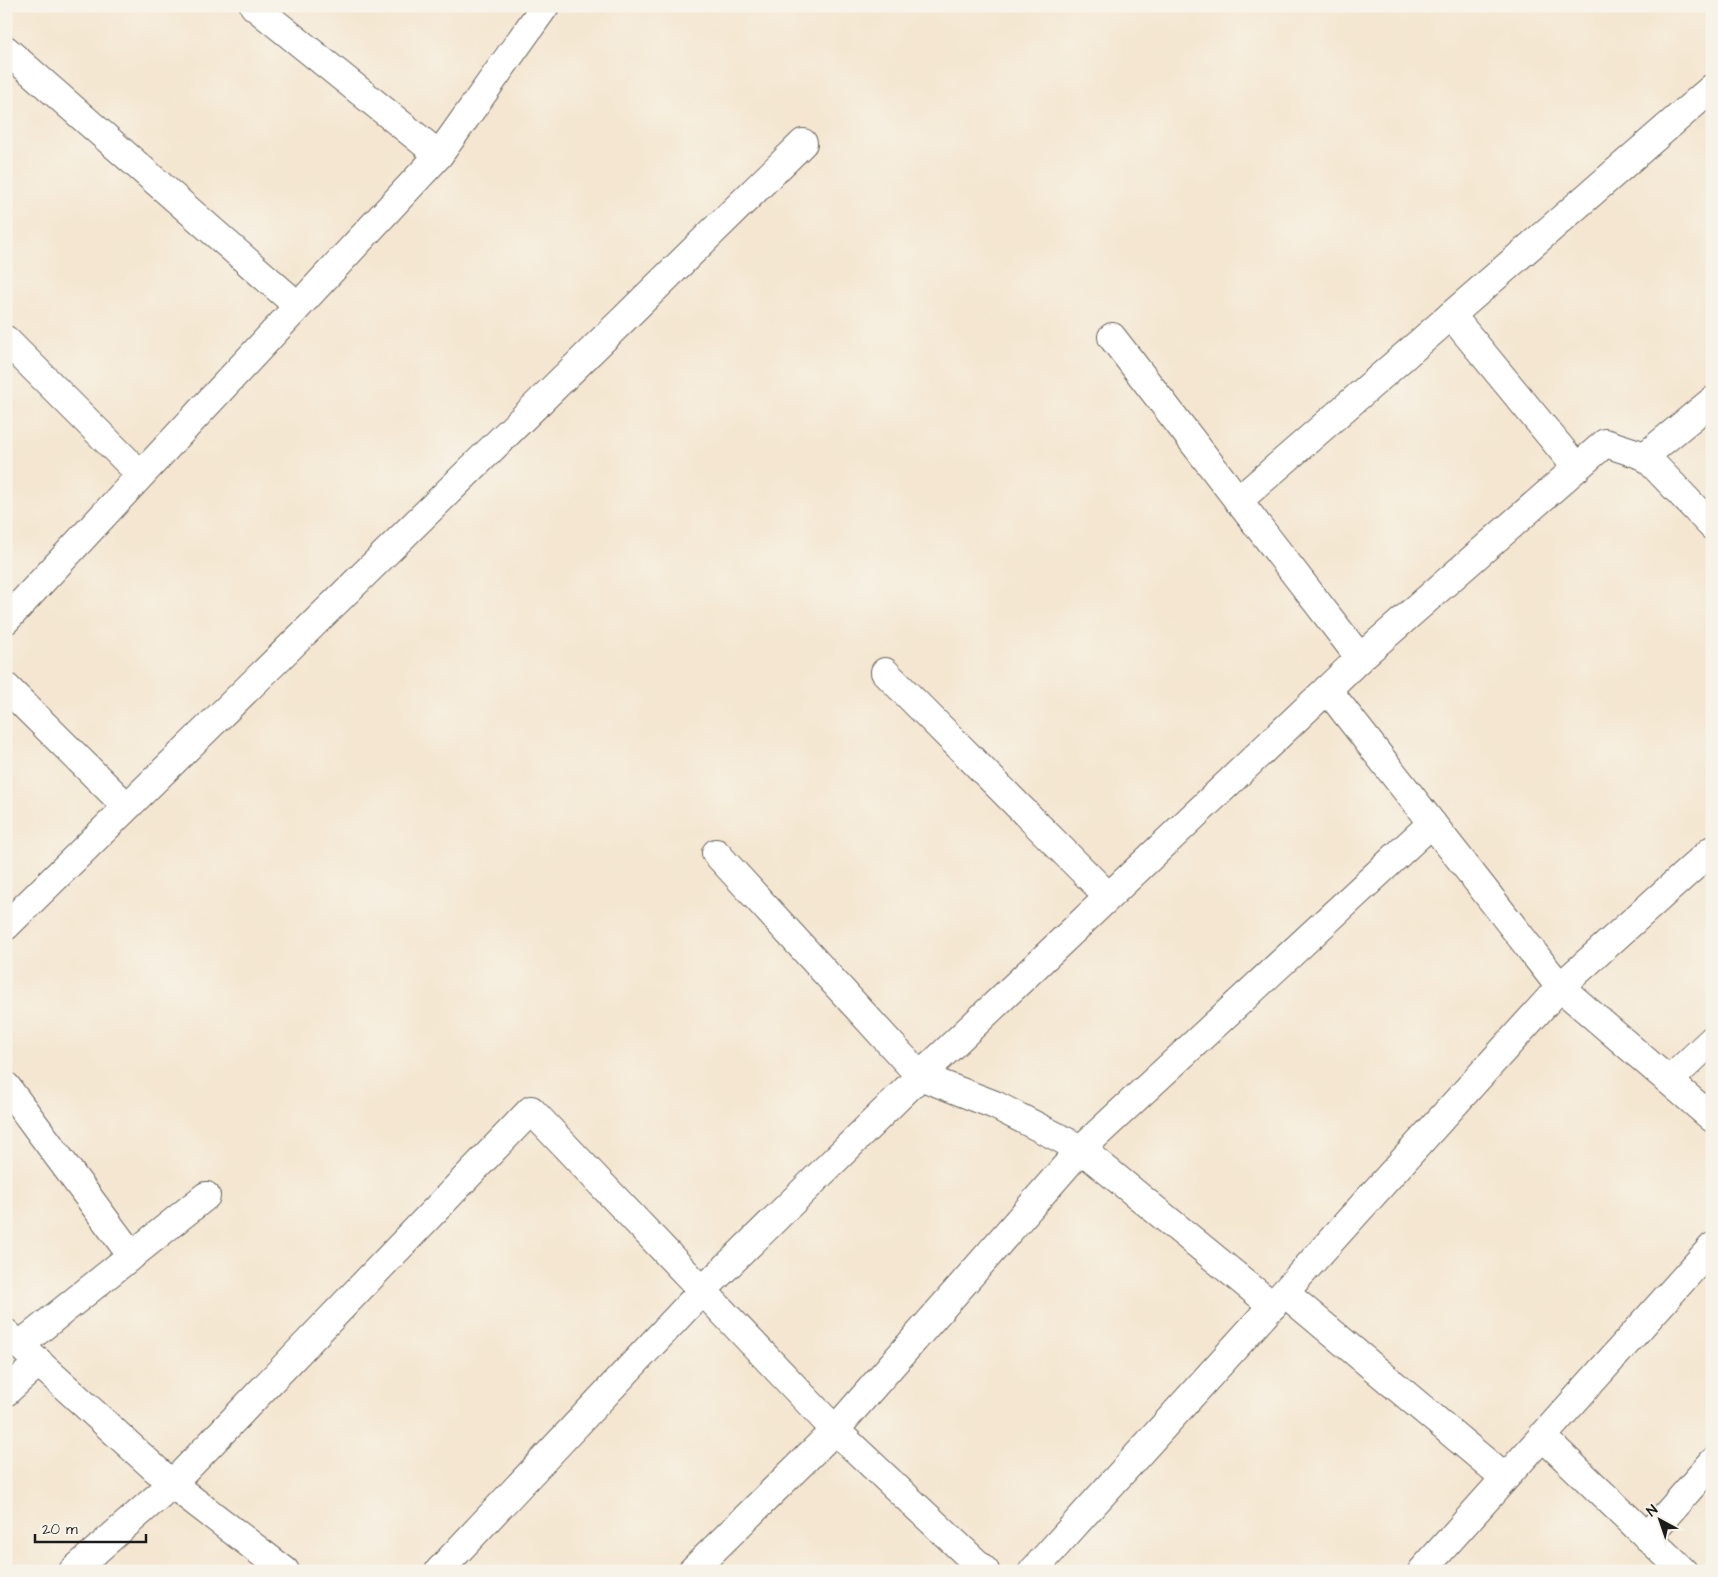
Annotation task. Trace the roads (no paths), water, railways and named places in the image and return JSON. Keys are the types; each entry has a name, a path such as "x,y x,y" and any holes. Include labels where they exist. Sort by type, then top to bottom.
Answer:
{"street":[{"path":"254,6 439,155"},
{"path":"6,620 439,155 545,6"},
{"path":"6,50 298,306"},
{"path":"1238,500 1712,88"},
{"path":"6,926 803,143"},
{"path":"1451,315 1577,468"},
{"path":"1112,337 1360,658"},
{"path":"6,340 141,475"},
{"path":"1645,456 1712,401"},
{"path":"439,1571 703,1290 920,1076 1360,658 1605,443 1645,456 1712,526"},
{"path":"885,672 1108,896"},
{"path":"6,687 127,807"},
{"path":"1327,689 1560,987 1712,1118"},
{"path":"692,1571 835,1430 1081,1148 1432,823"},
{"path":"1033,1571 1560,987 1712,850"},
{"path":"716,853 920,1076 995,1105 1081,1148 1279,1300 1505,1478"},
{"path":"1669,1081 1712,1040"},
{"path":"6,1086 132,1256"},
{"path":"73,1571 172,1484 532,1110 835,1430 986,1571"},
{"path":"6,1392 22,1347 206,1196"},
{"path":"1422,1571 1712,1247"},
{"path":"22,1347 172,1484 286,1571"},
{"path":"1542,1436 1683,1571"},
{"path":"1647,1537 1712,1463"}]}
